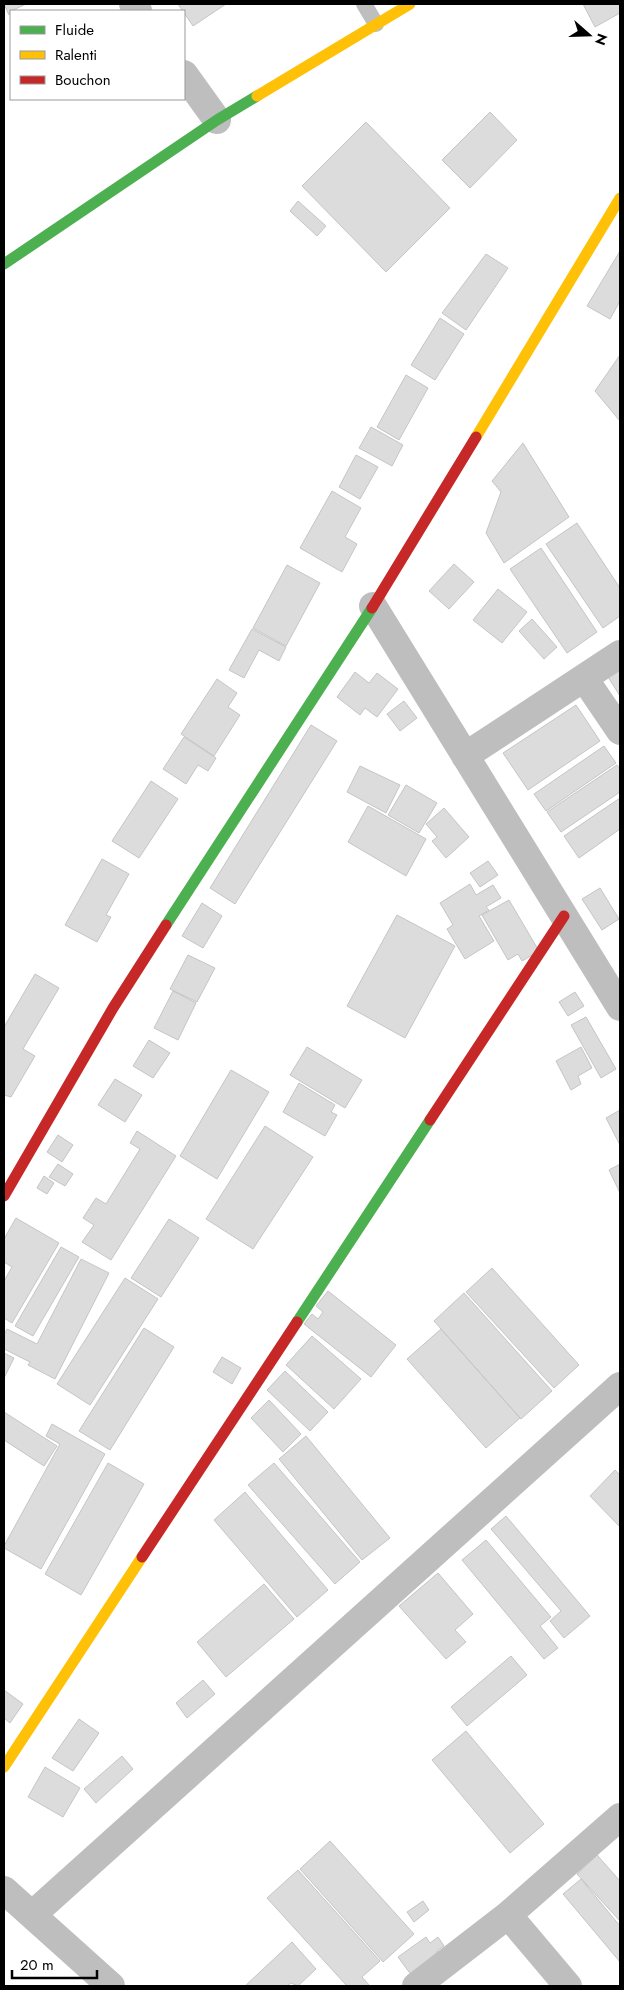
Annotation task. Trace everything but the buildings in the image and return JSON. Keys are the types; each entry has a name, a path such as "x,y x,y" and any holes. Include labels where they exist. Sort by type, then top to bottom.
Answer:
{"street":[{"path":"4,264 217,120 410,4"},
{"path":"185,75 217,120"},
{"path":"4,1196 113,1008 372,606 619,202"},
{"path":"372,606 620,1007"},
{"path":"465,756 620,654"},
{"path":"584,678 620,731"},
{"path":"4,1767 564,916"},
{"path":"32,1915 620,1386"},
{"path":"416,1986 508,1914 620,1817"},
{"path":"4,1890 111,1986"},
{"path":"508,1914 568,1986"}],"lane":[{"path":"364,4 376,24"}],"traffic: fast":[{"path":"4,264 217,120 257,96"},
{"path":"166,925 372,608"},
{"path":"297,1322 430,1120"}],"traffic: slow":[{"path":"257,96 410,4"},
{"path":"476,437 620,198"},
{"path":"4,1767 142,1557"}],"traffic: jam":[{"path":"372,608 476,437"},
{"path":"430,1120 564,916"},
{"path":"4,1196 113,1008 166,925"},
{"path":"142,1557 297,1322"}]}
